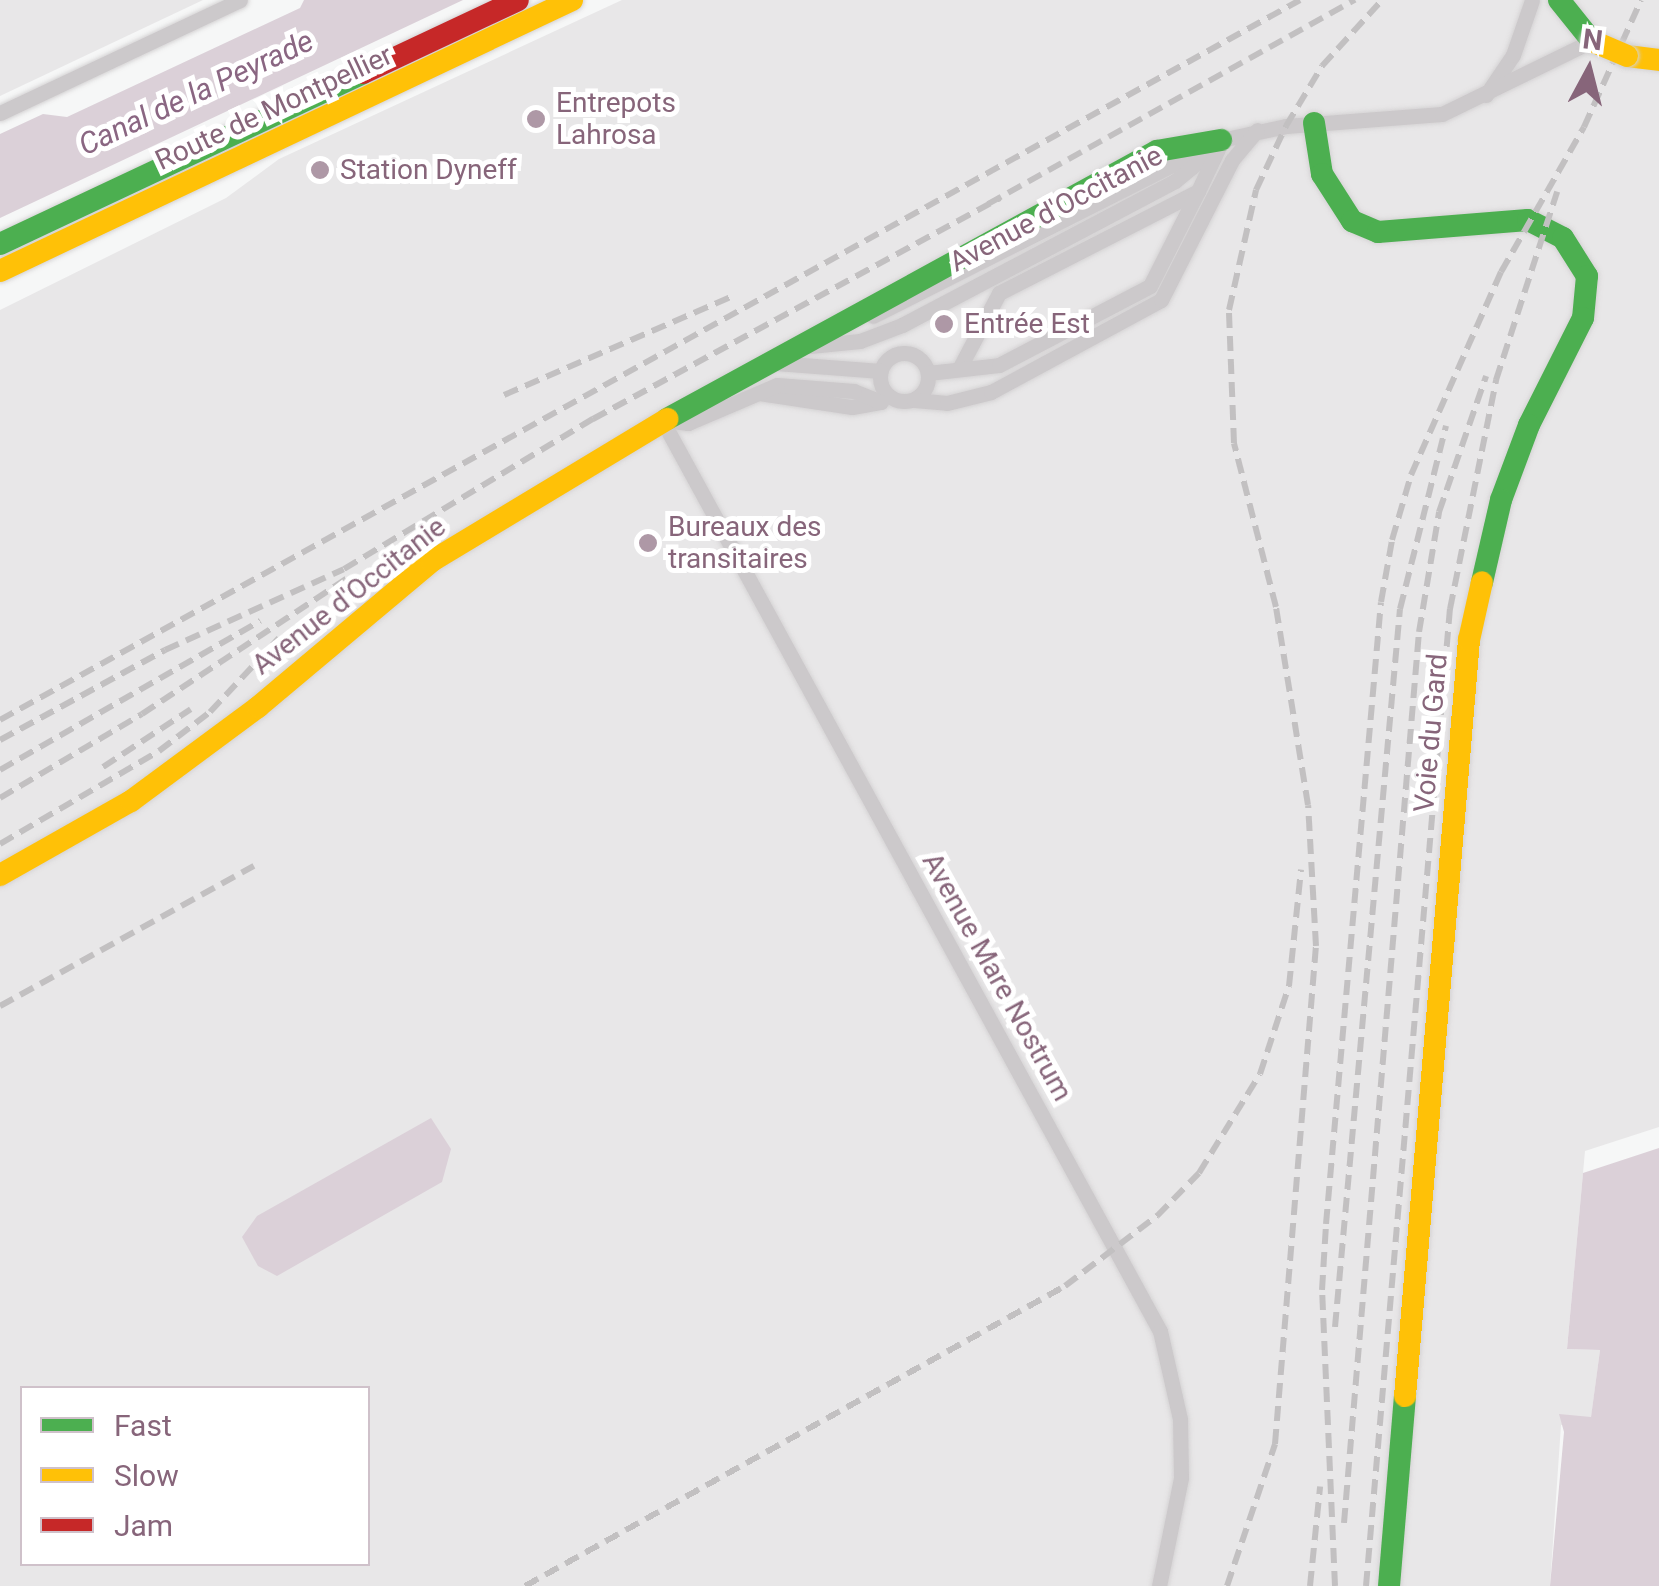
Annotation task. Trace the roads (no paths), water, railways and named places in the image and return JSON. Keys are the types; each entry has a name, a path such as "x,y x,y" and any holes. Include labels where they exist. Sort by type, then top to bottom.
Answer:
{"street":[{"path":"0,113 218,5 240,0"},
{"name":"Route de Montpellier","path":"0,244 518,0"},
{"name":"Route de Montpellier","path":"0,271 572,0"},
{"path":"1486,95 1513,55 1532,0"},
{"path":"1559,0 1592,42 1627,56 1659,60"},
{"name":"Avenue d'Occitanie","path":"0,876 131,802 196,755 432,562 762,363 1157,151 1256,130 1442,114 1592,42"},
{"name":"Voie du Gard","path":"1314,123 1322,174 1352,221 1378,232 1528,220 1563,238 1587,276 1584,318 1529,425 1500,500 1469,640 1388,1586"},
{"path":"662,420 688,423 755,392 795,384 854,391 887,400 946,402 991,392 1161,300 1232,160 1256,130"},
{"path":"928,373 999,365 1150,286 1221,140"},
{"name":"Avenue d'Occitanie","path":"796,347 860,341 902,325 1175,182 1221,140"},
{"path":"960,367 1000,294 1198,191"},
{"path":"887,400 881,371 890,358 905,353 920,359 928,373 925,389 914,400"},
{"path":"762,363 881,371"},
{"name":"Avenue Mare Nostrum","path":"662,420 1160,1331 1180,1419 1182,1478 1159,1586"}],"water":[{"name":"Canal de la Peyrade","path":"304,0 463,0 0,218 0,134 43,114 67,117 300,8"},
{"path":"431,1118 451,1149 442,1182 277,1276 258,1266 242,1237 257,1216"},
{"path":"1659,1148 1659,1586 1550,1586 1564,1432 1559,1414 1591,1417 1600,1350 1567,1349 1583,1173"}],"railway":[{"path":"0,720 1300,0"},
{"path":"988,204 1355,0"},
{"path":"1227,1586 1275,1444 1316,946 1308,805 1276,607 1234,443 1229,310 1256,190 1286,126 1322,66 1382,0"},
{"path":"1335,1586 1322,1290 1381,602 1392,540 1411,475 1501,272 1584,127 1641,0"},
{"path":"1366,1586 1450,609 1496,380 1557,192"},
{"path":"0,740 165,650 344,569 593,419 1000,198"},
{"path":"504,395 735,295"},
{"path":"1344,1523 1419,632 1439,512 1486,376"},
{"path":"1335,1327 1400,609 1446,426"},
{"path":"0,798 142,714 346,579"},
{"path":"0,770 260,621"},
{"path":"0,844 159,751 210,712 279,638"},
{"path":"103,767 191,709"},
{"path":"0,1006 254,866"},
{"path":"525,1586 1065,1286 1157,1216 1199,1173 1260,1074 1289,986 1301,870"},
{"path":"1310,1586 1320,1487"}],"place":[{"name":"Entrepots Lahrosa","path":"536,119"},
{"name":"Station Dyneff","path":"320,170"},
{"name":"Entrée Est","path":"944,324"},
{"name":"Bureaux des transitaires","path":"648,543"}]}
